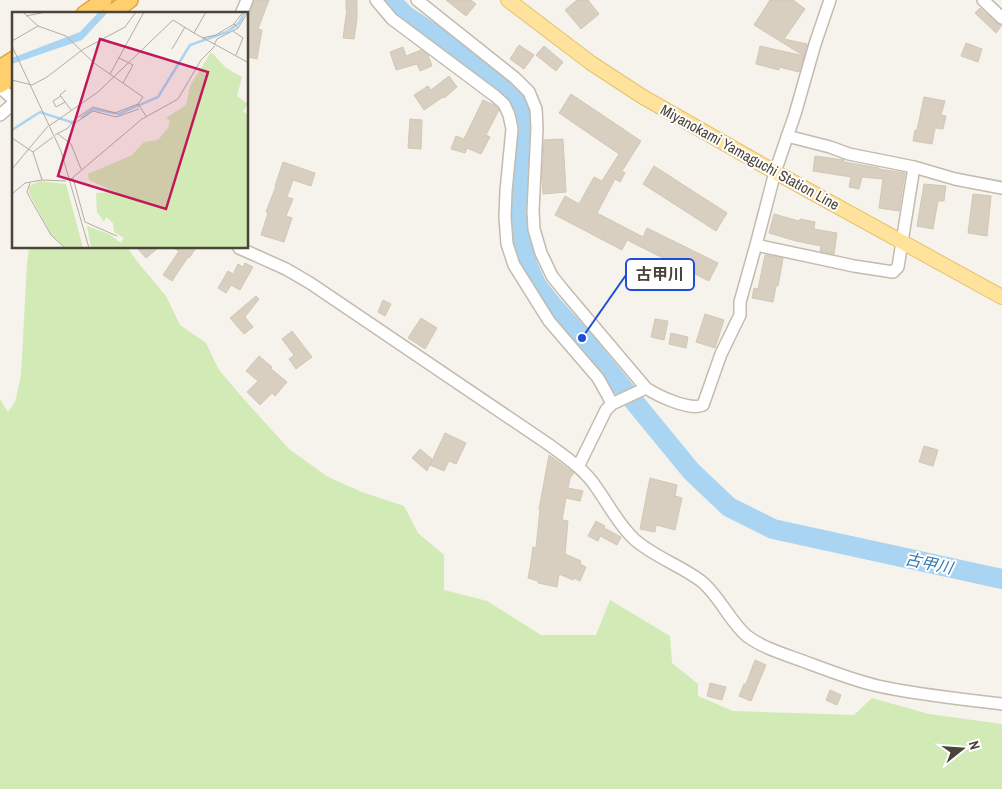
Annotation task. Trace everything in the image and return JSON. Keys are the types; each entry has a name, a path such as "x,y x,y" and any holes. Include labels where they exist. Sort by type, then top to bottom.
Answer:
{"highway":[{"path":"87,12 104,0"},
{"path":"113,12 130,0"},
{"path":"0,68 12,60"},
{"path":"2,88 12,78"}],"main road":[{"name":"Miyanokami Yamaguchi Station Line","path":"508,0 591,63 643,97 1002,297"}],"street":[{"path":"242,12 247,0"},
{"path":"376,0 392,19 496,96 504,104 512,129 505,217 507,244 514,264 550,321 598,378 607,394 616,402"},
{"path":"417,0 515,78 529,92 536,109 537,128 532,211 534,229 541,254 552,276 644,389 683,404 699,407 704,405 721,354 740,315 740,302 775,172 830,0"},
{"path":"983,0 1002,18"},
{"path":"2,88 12,99"},
{"path":"0,116 12,103"},
{"path":"787,136 849,154 1002,188"},
{"path":"756,245 893,272 898,267 914,167"},
{"path":"241,249 286,269 310,283 551,446 578,467 595,485 620,524 634,539 651,552 703,582 747,636 771,649 839,674 879,686 914,693 1002,704"},
{"path":"578,467 606,410 616,402 644,389"}],"green space":[{"path":"29,249 129,249 166,296 180,325 206,343 219,370 289,449 328,477 362,492 404,506 418,533 444,555 444,590 487,601 541,635 596,635 610,600 670,636 672,663 698,684 698,696 733,711 854,715 872,698 929,714 1002,724 1002,789 0,789 0,399 8,412 15,402 21,375"}],"building":[{"path":"254,0 269,0 258,29 262,30 257,59 249,57 249,15"},
{"path":"346,0 357,0 354,39 343,38 347,9"},
{"path":"446,0 471,0 476,4 466,16"},
{"path":"577,0 588,0 599,14 581,29 565,10"},
{"path":"770,0 793,0 805,9 784,39 807,44 804,56 754,25"},
{"path":"980,8 1002,25 996,33 975,13"},
{"path":"966,43 982,49 978,62 961,56"},
{"path":"519,45 534,55 524,69 510,59"},
{"path":"544,46 563,62 556,71 536,55"},
{"path":"760,46 804,56 799,72 779,67 779,70 756,64"},
{"path":"403,47 406,56 421,50 428,55 432,66 420,71 417,64 396,70 390,52"},
{"path":"449,76 457,87 444,98 424,110 414,95 428,86 431,90"},
{"path":"571,94 641,141 622,171 625,173 620,182 615,179 597,213 643,237 647,228 718,263 709,281 627,240 622,250 555,215 565,196 579,204 594,177 602,181 619,154 559,113"},
{"path":"924,97 945,101 941,115 946,116 943,129 935,128 932,144 913,141"},
{"path":"483,100 494,105 499,110 486,135 490,137 481,154 467,148 465,153 451,149 456,136 464,139"},
{"path":"410,119 422,120 421,149 408,148"},
{"path":"563,139 566,192 543,194 544,140"},
{"path":"815,156 905,173 899,211 879,208 883,179 862,177 859,189 849,187 851,177 813,171"},
{"path":"283,162 315,173 311,186 293,180 287,197 293,199 286,216 292,218 284,242 261,235 268,213 266,212"},
{"path":"654,166 727,213 716,231 643,184"},
{"path":"924,184 946,186 944,201 938,201 933,229 917,226"},
{"path":"973,194 991,196 987,236 968,233"},
{"path":"774,214 799,221 800,219 815,222 814,229 837,233 834,254 820,251 821,246 769,233"},
{"path":"138,249 157,249 146,258"},
{"path":"176,249 195,249 172,281 163,275 179,251"},
{"path":"765,255 783,258 773,302 752,298 754,288 758,289"},
{"path":"245,263 253,267 240,290 231,285 226,293 218,288 228,271 233,274 238,264 243,267"},
{"path":"256,296 259,299 245,317 253,327 244,334 230,318"},
{"path":"383,300 391,304 385,316 378,312"},
{"path":"705,314 724,320 715,348 696,342"},
{"path":"421,318 437,328 425,349 408,338"},
{"path":"655,319 668,321 664,340 651,337"},
{"path":"292,331 312,357 296,369 289,359 294,355 282,339"},
{"path":"671,333 688,337 686,348 669,344"},
{"path":"259,356 287,382 275,396 272,393 260,405 247,392 258,381 246,371"},
{"path":"445,433 466,443 456,464 449,461 444,471 430,465"},
{"path":"924,446 938,450 933,466 919,462"},
{"path":"420,449 432,459 427,471 412,458"},
{"path":"549,455 574,473 570,478 568,488 583,491 580,501 566,498 562,520 568,521 565,554 581,561 580,564 586,567 580,581 559,574 557,587 538,583 538,581 528,578 533,547 536,548 539,509"},
{"path":"650,478 677,485 675,496 682,498 675,530 656,525 655,532 640,529"},
{"path":"596,521 605,526 604,528 621,537 617,545 600,536 598,541 588,536"},
{"path":"755,660 766,665 751,701 739,696 744,684 746,684"},
{"path":"710,683 726,687 722,700 707,696"},
{"path":"830,690 841,695 837,705 826,700"}],"waterway":[{"name":"古甲川","path":"390,0 405,15 503,81 517,100 522,122 517,229 528,266 536,284 691,471 729,507 773,529 1002,579"}],"place":[{"name":"古甲川","path":"582,338"}]}
